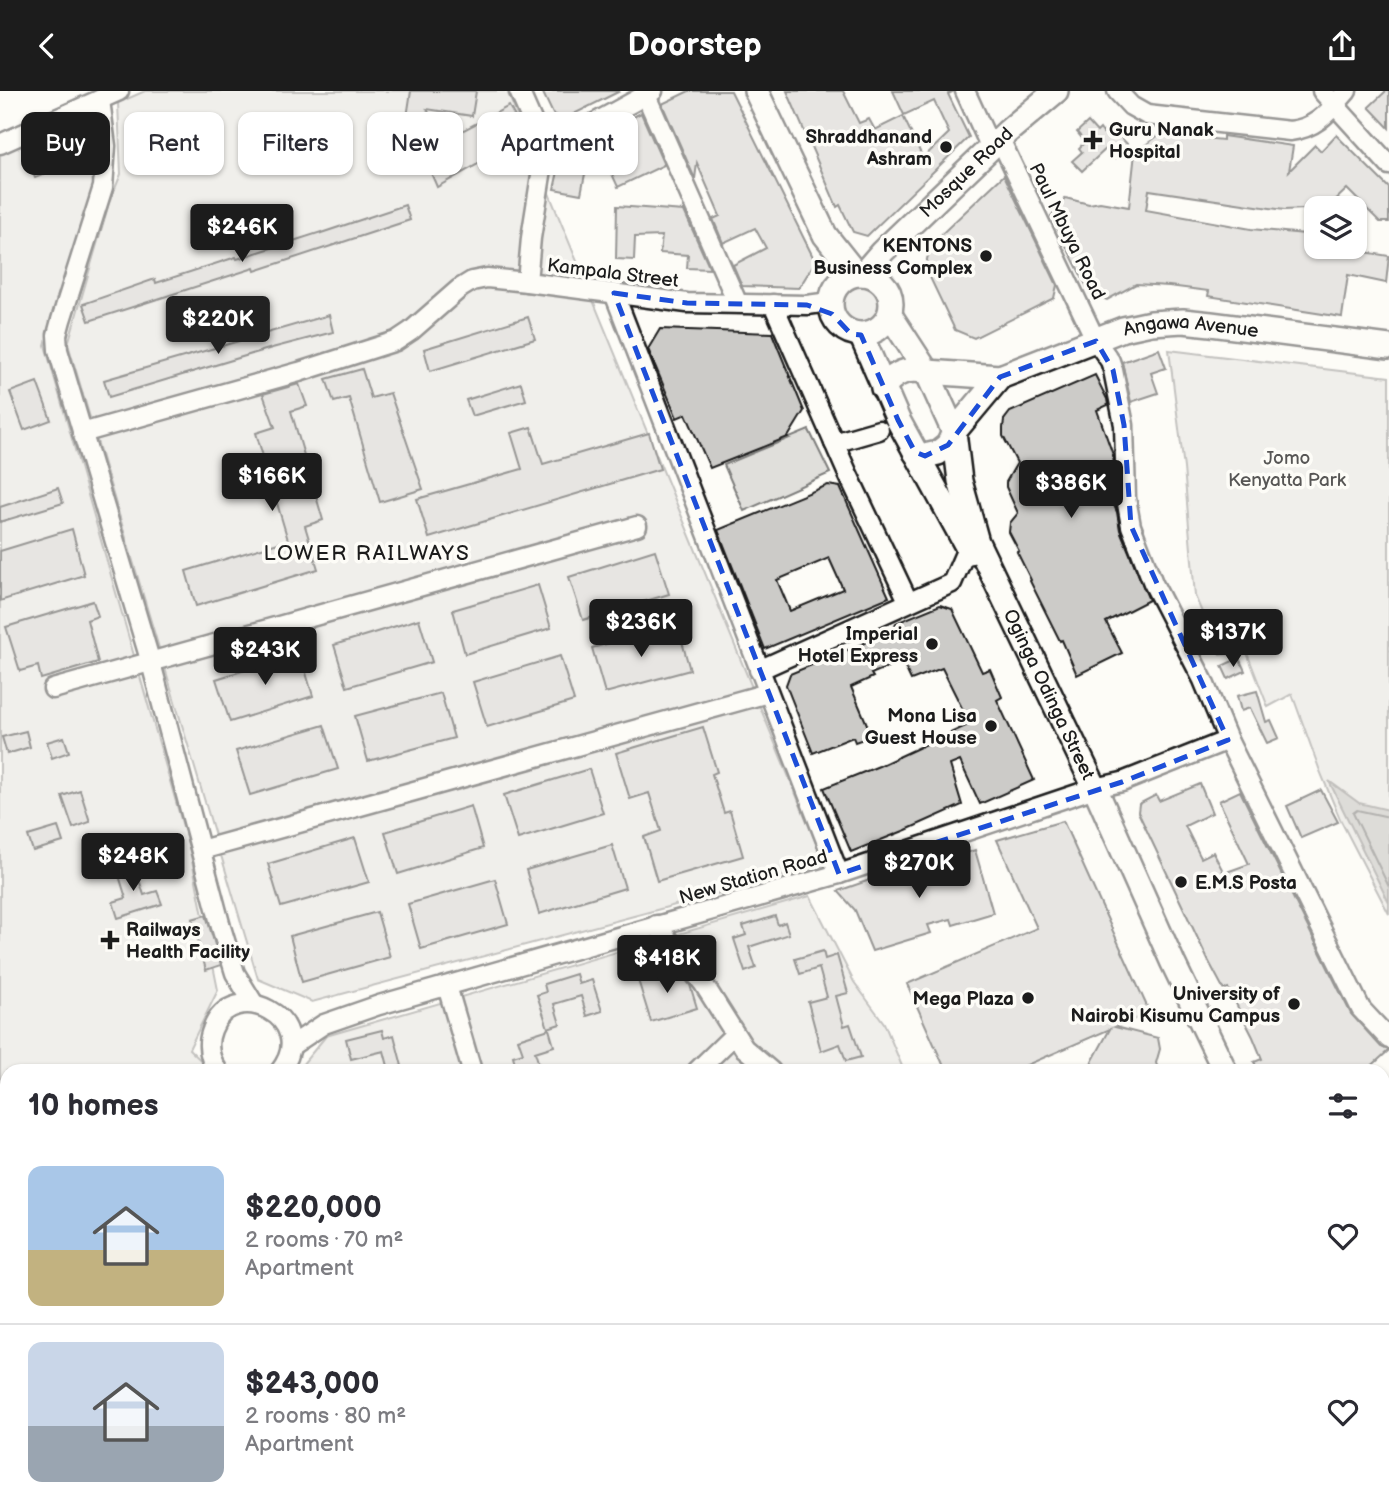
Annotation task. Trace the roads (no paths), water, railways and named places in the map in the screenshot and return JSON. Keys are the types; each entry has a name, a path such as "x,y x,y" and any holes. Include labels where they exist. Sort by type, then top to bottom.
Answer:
{"main road":[{"path":"756,91 825,235 892,301 890,315 878,330 860,335 851,334 825,304 825,235"},
{"name":"Mosque Road","path":"865,275 892,260 910,226 996,143 1056,91"},
{"path":"825,304 841,281 865,275"},
{"name":"Oginga Odinga Street","path":"890,315 927,372 954,432 972,544"},
{"name":"Angawa Avenue","path":"883,388 891,378 916,369 1000,377 1123,329 1151,323 1183,321 1389,347"},
{"name":"Oginga Odinga Street","path":"860,335 915,452 972,544 1222,1064"},
{"name":"Angawa Avenue","path":"915,452 925,456 938,453 948,445 954,432 1000,377"},
{"name":"Oginga Odinga Street","path":"1089,791 1210,1064"}],"street":[{"path":"0,144 119,91"},
{"path":"519,91 528,112"},
{"name":"Paul Mbuya Road","path":"965,91 996,143 1096,341 1110,361 1124,425 1126,498 1131,526 1153,583 1203,680 1228,740"},
{"path":"1117,91 1131,106 1147,115 1290,131 1307,129 1347,91"},
{"path":"1322,91 1389,166"},
{"path":"612,112 648,92 737,302"},
{"path":"100,100 106,146 103,187 57,335 58,350 151,663 236,973 254,1004"},
{"name":"Kampala Street","path":"541,175 527,282 687,303 825,304"},
{"path":"82,433 299,372 396,341 472,281 487,278 527,282"},
{"path":"614,293 839,874"},
{"path":"773,303 834,443 908,601"},
{"path":"834,443 879,430"},
{"path":"53,689 637,526"},
{"path":"759,670 952,583 972,544"},
{"path":"201,850 768,693"},
{"path":"1228,740 1361,1009 1389,1039"},
{"name":"New Station Road","path":"290,1046 324,1024 656,925 839,874 1122,782 1228,740"},
{"path":"656,925 703,983 734,1035 763,1064"},
{"path":"232,1008 236,973"},
{"path":"447,986 470,1064"},
{"path":"214,1064 209,1037 214,1025 221,1015 232,1008 254,1004 271,1010 284,1022 290,1046 284,1064"},
{"name":"New Station Road","path":"284,1022 324,1024"},
{"path":"704,1064 734,1035"}],"water":[{"path":"1329,781 1359,803 1389,810 1389,903"}],"place":[{"name":"Guru Nanak Hospital","path":"1093,140"},
{"name":"Shraddhanand Ashram","path":"946,147"},
{"name":"KENTONS Business Complex","path":"986,256"},
{"name":"Imperial Hotel Express","path":"932,644"},
{"name":"Mona Lisa Guest House","path":"991,726"},
{"name":"E.M.S Posta","path":"1181,882"},
{"name":"Railways Health Facility","path":"110,940"},
{"name":"Mega Plaza","path":"1028,998"},
{"name":"University of Nairobi Kisumu Campus","path":"1294,1004"}],"district":[{"name":"LOWER RAILWAYS","path":"367,553"}],"park label":[{"name":"Jomo Kenyatta Park","path":"1287,468"}]}
